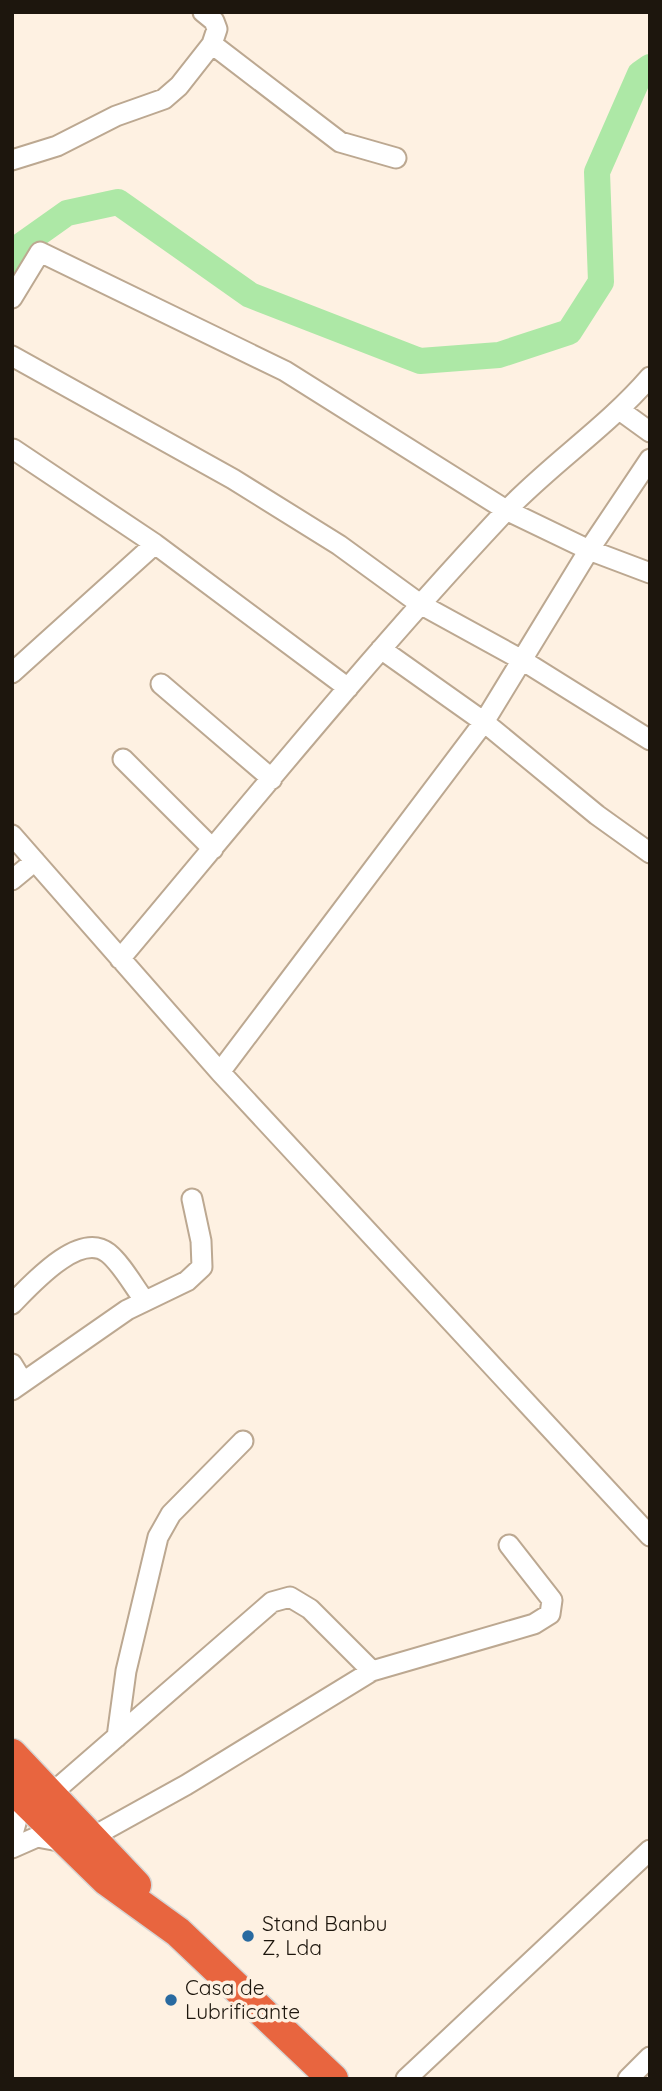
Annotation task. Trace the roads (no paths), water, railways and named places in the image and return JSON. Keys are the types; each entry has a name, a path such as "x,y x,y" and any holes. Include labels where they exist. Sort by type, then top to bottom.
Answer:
{"highway":[{"path":"12,1754 51,1794 81,1840"},
{"path":"12,1788 81,1840 333,2079"}],"street":[{"path":"12,160 57,146 116,116 164,99 179,86 212,44 217,29 214,21 203,12"},
{"path":"212,44 340,142 396,158"},
{"path":"12,298 40,252 285,371 506,510 589,550 650,573"},
{"path":"12,356 233,479 339,545 420,604 522,660 650,740"},
{"path":"120,959 420,604 506,510 621,411 650,377"},
{"path":"621,411 650,432"},
{"path":"13,449 155,544 348,688"},
{"path":"220,1072 484,722 589,550 650,459"},
{"path":"12,673 155,544"},
{"path":"381,649 484,722 597,815 650,853"},
{"path":"161,684 272,779"},
{"path":"123,760 213,849"},
{"path":"12,835 220,1072 650,1536"},
{"path":"12,880 35,861"},
{"path":"12,1364 18,1386 145,1301 187,1281 202,1267 201,1241 192,1199"},
{"path":"12,1304 39,1276 71,1252 93,1248 109,1253 145,1301"},
{"path":"117,1737 126,1671 158,1537 172,1514 243,1441"},
{"path":"12,1848 37,1837 81,1840 186,1785 372,1671 534,1624 550,1614 552,1600 509,1545"},
{"path":"51,1794 234,1632 272,1602 290,1597 310,1609 372,1671"},
{"path":"12,1798 16,1823 12,1837"},
{"path":"406,2079 650,1850"},
{"path":"628,2079 650,2057"}],"waterway":[{"path":"12,260 19,247 67,213 118,202 250,295 420,361 499,355 569,332 601,282 597,172 640,74 650,67"}],"place":[{"name":"Stand Banbu Z, Lda","path":"248,1936"},
{"name":"Casa de Lubrificante","path":"171,2000"}]}
